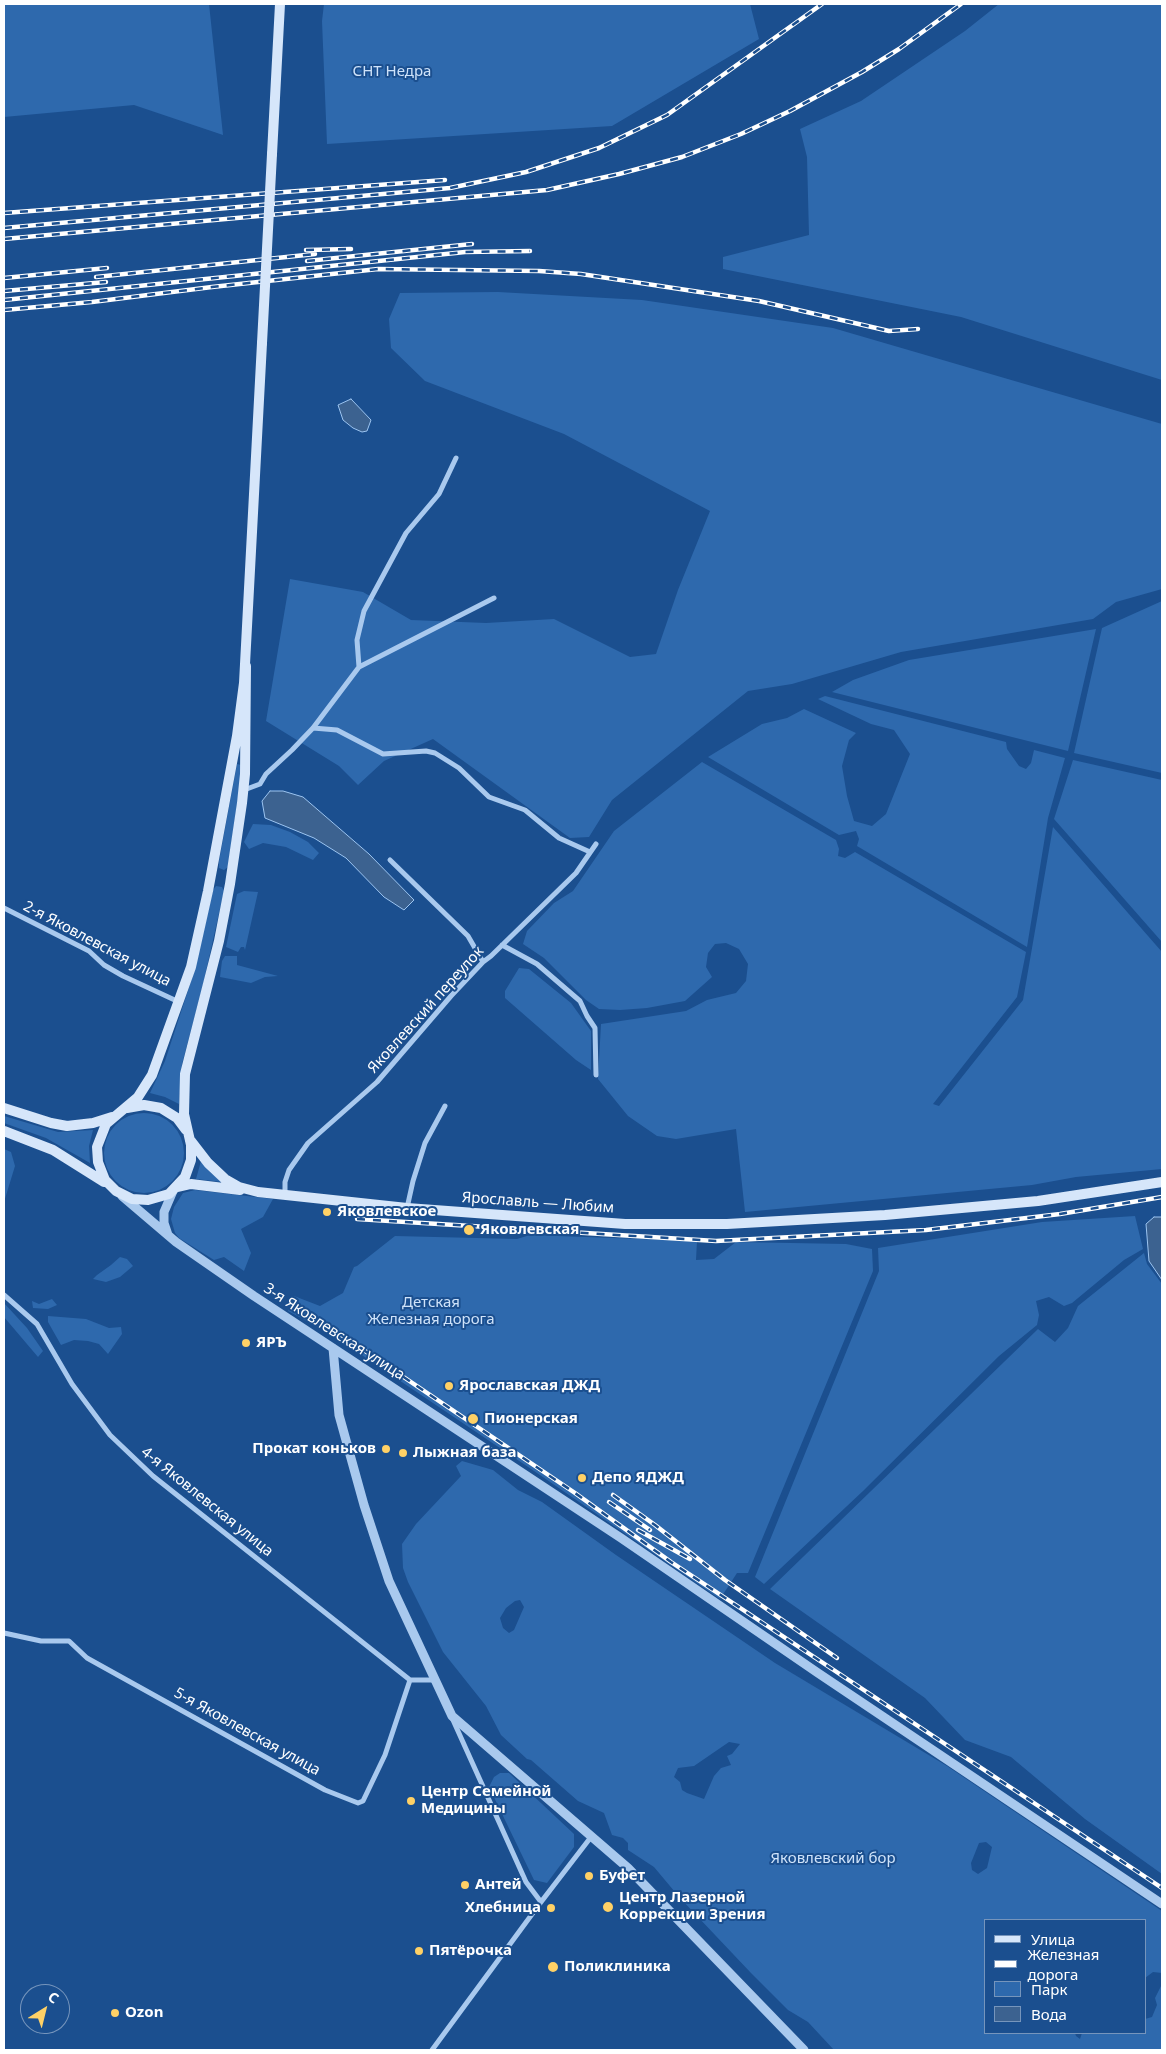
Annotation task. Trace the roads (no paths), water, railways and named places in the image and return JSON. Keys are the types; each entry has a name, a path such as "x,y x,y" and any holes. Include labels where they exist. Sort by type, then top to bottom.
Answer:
{"main road":[{"path":"175,1189 185,1177 191,1160 183,1104 185,1074 227,903 244,790 246,666 280,4"},
{"path":"113,1189 100,1171 97,1147 102,1131 119,1112 138,1097 149,1081 180,1002 196,946 214,860 239,721 246,666"},
{"path":"4,1108 46,1122 67,1126 101,1121 119,1112 144,1105 161,1108 177,1118 188,1135"},
{"path":"4,1131 53,1150 89,1171 113,1189 132,1199 148,1200 163,1197 175,1189 191,1184 258,1192"},
{"name":"Ярославль — Любим","path":"188,1135 208,1163 219,1174 240,1187 258,1192 407,1208 625,1224 727,1224 875,1216 1038,1201 1162,1182"}],"street":[{"path":"359,667 357,640 364,611 406,532 439,494 456,458"},
{"path":"244,790 260,784 266,774 313,728 359,667 494,598"},
{"path":"313,728 337,730 383,754 418,751 435,753 459,768 490,797 525,810 559,838 590,852"},
{"name":"Яковлевский переулок","path":"285,1196 285,1182 288,1170 308,1143 377,1082 483,962 576,873 596,844"},
{"path":"390,860 468,936 483,962"},
{"name":"2-я Яковлевская улица","path":"4,908 88,951 104,965 123,976 180,1002"},
{"path":"502,945 537,964 580,1001 587,1016 596,1028 596,1075"},
{"path":"407,1208 425,1143 445,1106"},
{"name":"3-я Яковлевская улица","path":"113,1189 176,1242 332,1348 622,1538 818,1674 1162,1904"},
{"name":"3-я Яковлевская улица","path":"175,1189 167,1201 164,1218 166,1232 176,1242"},
{"name":"4-я Яковлевская улица","path":"4,1295 38,1324 72,1384 110,1435 153,1476 410,1680"},
{"path":"332,1348 339,1415 364,1505 390,1581 526,1882 541,1902"},
{"name":"5-я Яковлевская улица","path":"4,1633 41,1641 69,1641 87,1658 325,1790 358,1803 363,1801 385,1756 410,1680"},
{"path":"410,1680 435,1680"},
{"path":"452,1716 628,1868 804,2050"},
{"path":"432,2050 591,1837"}],"water":[{"path":"351,399 371,420 367,431 362,432 353,428 343,420 338,405"},
{"path":"270,791 283,791 303,797 369,854 414,900 404,910 384,897 346,858 314,838 265,818 262,801"},
{"path":"1154,1217 1162,1217 1162,1280 1149,1261 1146,1224"}],"railway":[{"path":"4,228 450,188 526,172 599,148 667,115 822,4"},
{"path":"4,239 547,190 619,174 682,157 741,134 790,111 862,72 899,49 961,4"},
{"path":"4,213 445,180"},
{"path":"307,261 472,244"},
{"path":"306,250 351,249"},
{"path":"4,300 465,252 530,251"},
{"path":"96,277 315,254"},
{"path":"4,278 107,268"},
{"path":"4,310 92,302 378,269 539,271 581,274 759,301 889,331 918,329"},
{"path":"4,291 106,282"},
{"path":"357,1219 716,1241 926,1230 1060,1214 1162,1197"},
{"path":"337,1332 575,1493 671,1562 1162,1888"},
{"path":"613,1495 725,1580 837,1658"},
{"path":"609,1502 650,1530"},
{"path":"638,1530 690,1559"}],"place":[{"name":"Яковлевское","path":"327,1212"},
{"name":"Яковлевская","path":"469,1230"},
{"name":"ЯРЪ","path":"246,1343"},
{"name":"Ярославская ДЖД","path":"449,1386"},
{"name":"Пионерская","path":"473,1419"},
{"name":"Прокат коньков","path":"386,1449"},
{"name":"Лыжная база","path":"403,1453"},
{"name":"Депо ЯДЖД","path":"582,1478"},
{"name":"Центр Семейной Медицины","path":"411,1801"},
{"name":"Буфет","path":"589,1876"},
{"name":"Антей","path":"465,1885"},
{"name":"Центр Лазерной Коррекции Зрения","path":"608,1907"},
{"name":"Хлебница","path":"551,1908"},
{"name":"Пятёрочка","path":"419,1951"},
{"name":"Поликлиника","path":"553,1967"},
{"name":"Ozon","path":"115,2013"}],"park label":[{"name":"СНТ Недра","path":"392,72"},
{"name":"Детская Железная дорога","path":"431,1312"},
{"name":"Яковлевский бор","path":"833,1859"}]}
